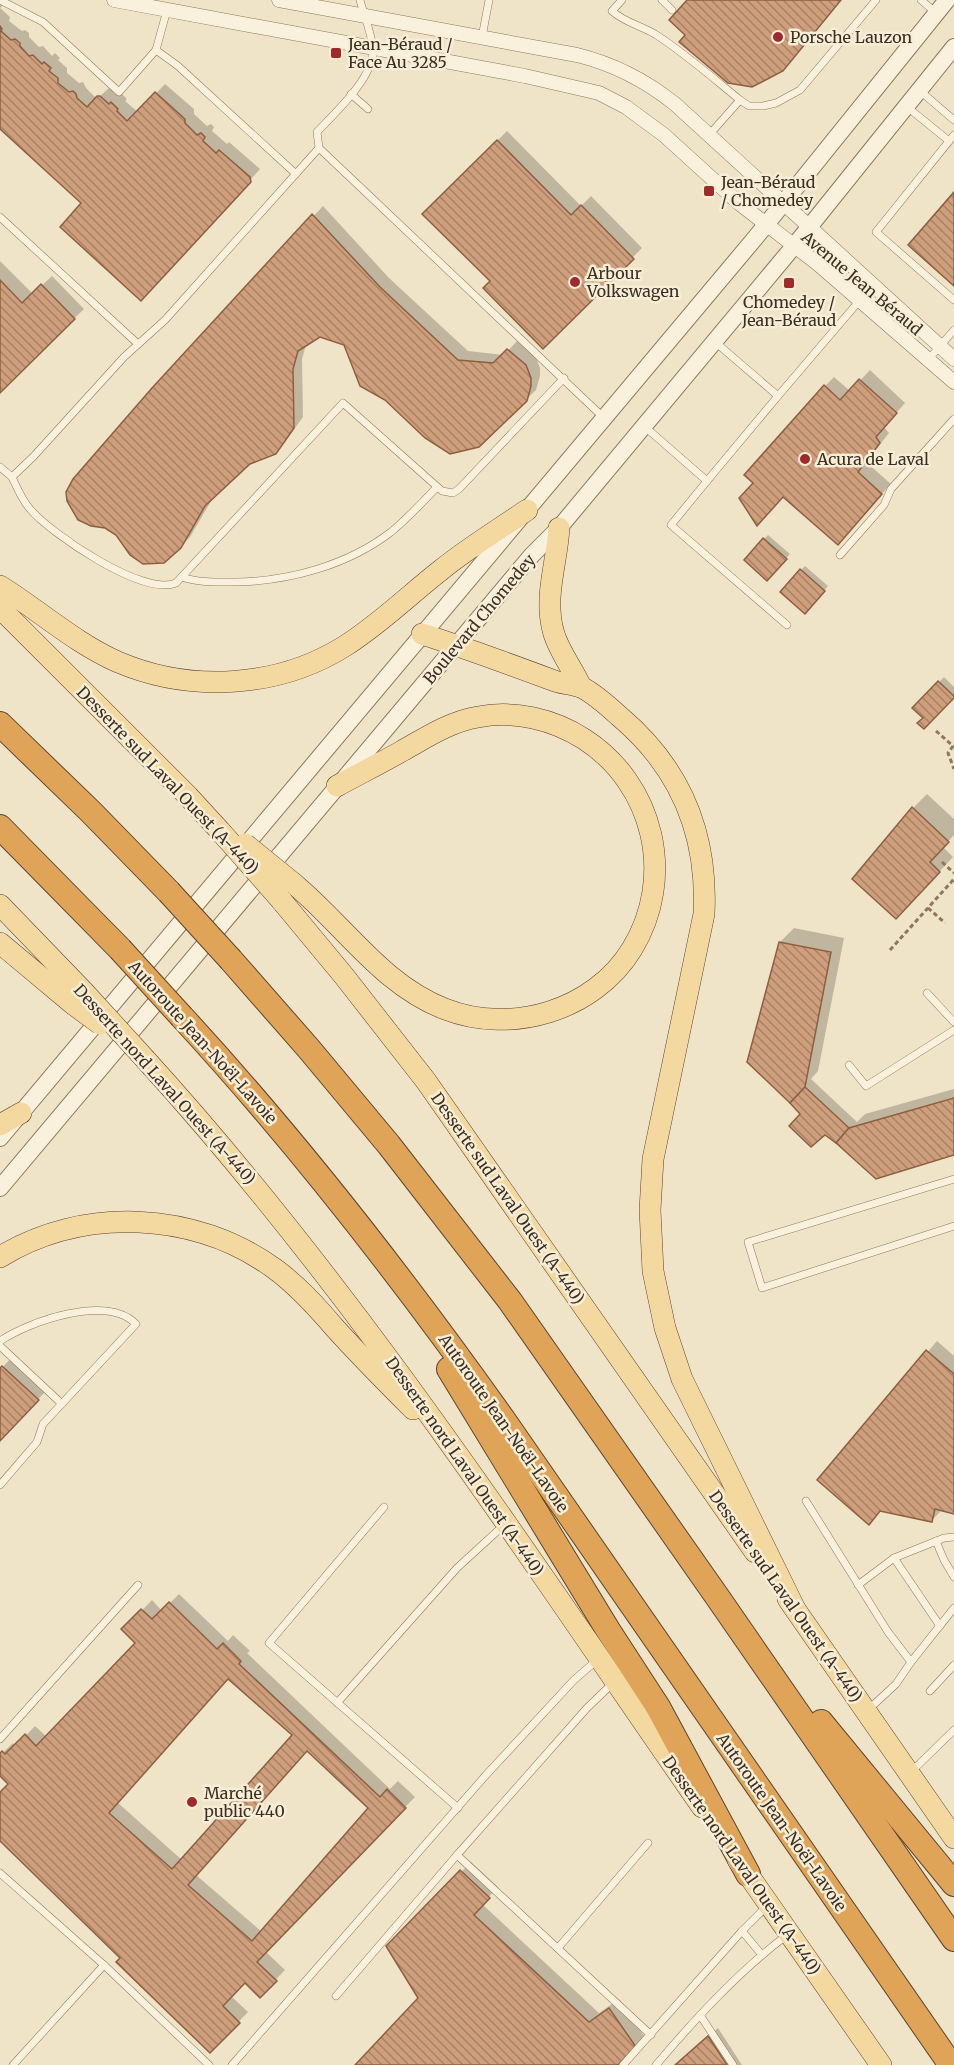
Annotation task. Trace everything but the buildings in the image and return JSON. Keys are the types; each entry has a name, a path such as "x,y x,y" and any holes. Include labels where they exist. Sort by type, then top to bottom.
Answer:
{"highway":[{"path":"0,724 169,892 231,960 389,1145 532,1332 954,1940"},
{"name":"Autoroute Jean-Noël-Lavoie","path":"0,827 120,949 182,1017 260,1104 370,1238 505,1422 951,2065"},
{"path":"370,1238 608,1630 658,1707 748,1874"},
{"path":"716,1595 954,1884"}],"main road":[{"path":"0,586 85,645 132,668 184,680 220,682 249,680 290,671 322,659 346,645 388,616 441,570 527,510"},
{"path":"560,528 556,563 549,593 549,613 558,644 581,687"},
{"name":"Desserte sud Laval Ouest (A-440)","path":"0,608 287,892 344,976 426,1080 954,1838"},
{"path":"422,634 561,684 581,687 633,728 661,760 685,800 699,841 704,877 704,914 660,1120 651,1175 650,1224 653,1271 665,1328 682,1379 795,1609"},
{"path":"287,892 410,990 447,1010 487,1019 509,1020 530,1017 555,1010 581,998 604,981 623,962 632,950 645,923 653,896 656,868 653,839 644,810 620,770 599,750 564,728 550,722 521,716 478,717 439,729 337,786"},
{"name":"Desserte nord Laval Ouest (A-440)","path":"0,905 79,998 146,1059 217,1140 301,1242 381,1347 464,1462 881,2065"},
{"path":"0,943 29,969 79,998"},
{"path":"0,1125 21,1113"},
{"path":"0,1257 48,1234 81,1226 114,1222 168,1224 230,1243 274,1269 304,1294 464,1462"}],"street":[{"name":"Avenue Jean Béraud","path":"114,0 564,84 609,98 649,123 741,204 860,300 954,382"},
{"name":"Avenue Jean Béraud","path":"279,0 577,55 615,66 656,89 954,359"},
{"name":"Boulevard Chomedey","path":"0,1138 767,225 947,0"},
{"name":"Boulevard Chomedey","path":"0,1188 532,555 560,528 794,246 954,47"}],"lane":[{"path":"0,0 48,26 119,92 156,50 167,10"},
{"path":"360,0 373,48 372,59 367,71 351,94 317,132 319,148 604,418"},
{"path":"482,37 489,0"},
{"path":"621,0 612,11 618,16 668,42 749,106 776,103 800,90 876,0"},
{"path":"662,0 672,10"},
{"path":"921,0 936,14"},
{"path":"156,50 178,66 296,174"},
{"path":"919,90 954,120"},
{"path":"351,94 368,109"},
{"path":"709,135 740,100"},
{"path":"906,106 951,138 876,232 954,300"},
{"path":"12,477 124,357 165,320 319,148"},
{"path":"0,217 138,344"},
{"path":"787,625 671,525 860,300"},
{"path":"928,360 954,330"},
{"path":"714,341 778,396"},
{"path":"0,467 12,477 21,497 36,516 82,552 110,567 154,584 170,586 182,577 343,403 437,487 447,493 453,493 564,378"},
{"path":"840,555 884,505 891,489 954,419"},
{"path":"644,426 706,481"},
{"path":"182,577 202,581 251,582 309,572 356,553 390,532 437,487"},
{"path":"927,993 954,1022"},
{"path":"849,1065 866,1086 954,1030"},
{"path":"954,1179 748,1242 762,1288 954,1226"},
{"path":"0,1341 39,1322 71,1314 115,1311 125,1314 136,1324 43,1424 38,1442 0,1485"},
{"path":"0,1347 62,1404"},
{"path":"806,1501 888,1632 911,1662"},
{"path":"384,1507 269,1644 458,1808"},
{"path":"337,1703 456,1568 506,1524"},
{"path":"858,1585 894,1558 936,1541 954,1537"},
{"path":"936,1541 954,1577"},
{"path":"894,1558 940,1626"},
{"path":"0,1739 138,1585"},
{"path":"867,1712 896,1684 954,1608"},
{"path":"232,2065 458,1808 566,1689 599,1659"},
{"path":"930,1691 954,1665"},
{"path":"336,1996 587,1708 615,1682"},
{"path":"909,1773 954,1730"},
{"path":"558,1948 648,1844"},
{"path":"457,1855 651,2035"},
{"path":"0,1873 104,1965 210,2065"},
{"path":"624,2065 742,1931 769,1904"},
{"path":"742,1931 762,1955"},
{"path":"656,2065 700,2015 762,1955 790,1933"},
{"path":"13,2065 104,1965"},
{"path":"700,2015 733,2065"}],"path":[{"path":"936,730 953,746 948,753 954,769"},
{"path":"942,862 954,873"},
{"path":"890,950 954,879"},
{"path":"928,908 945,923"}],"place":[{"name":"Porsche Lauzon","path":"778,37"},
{"name":"Jean-Béraud / Face Au 3285","path":"336,53"},
{"name":"Jean-Béraud / Chomedey","path":"709,191"},
{"name":"Arbour Volkswagen","path":"575,282"},
{"name":"Chomedey / Jean-Béraud","path":"789,283"},
{"name":"Acura de Laval","path":"805,459"},
{"name":"Marché public 440","path":"192,1802"}]}
